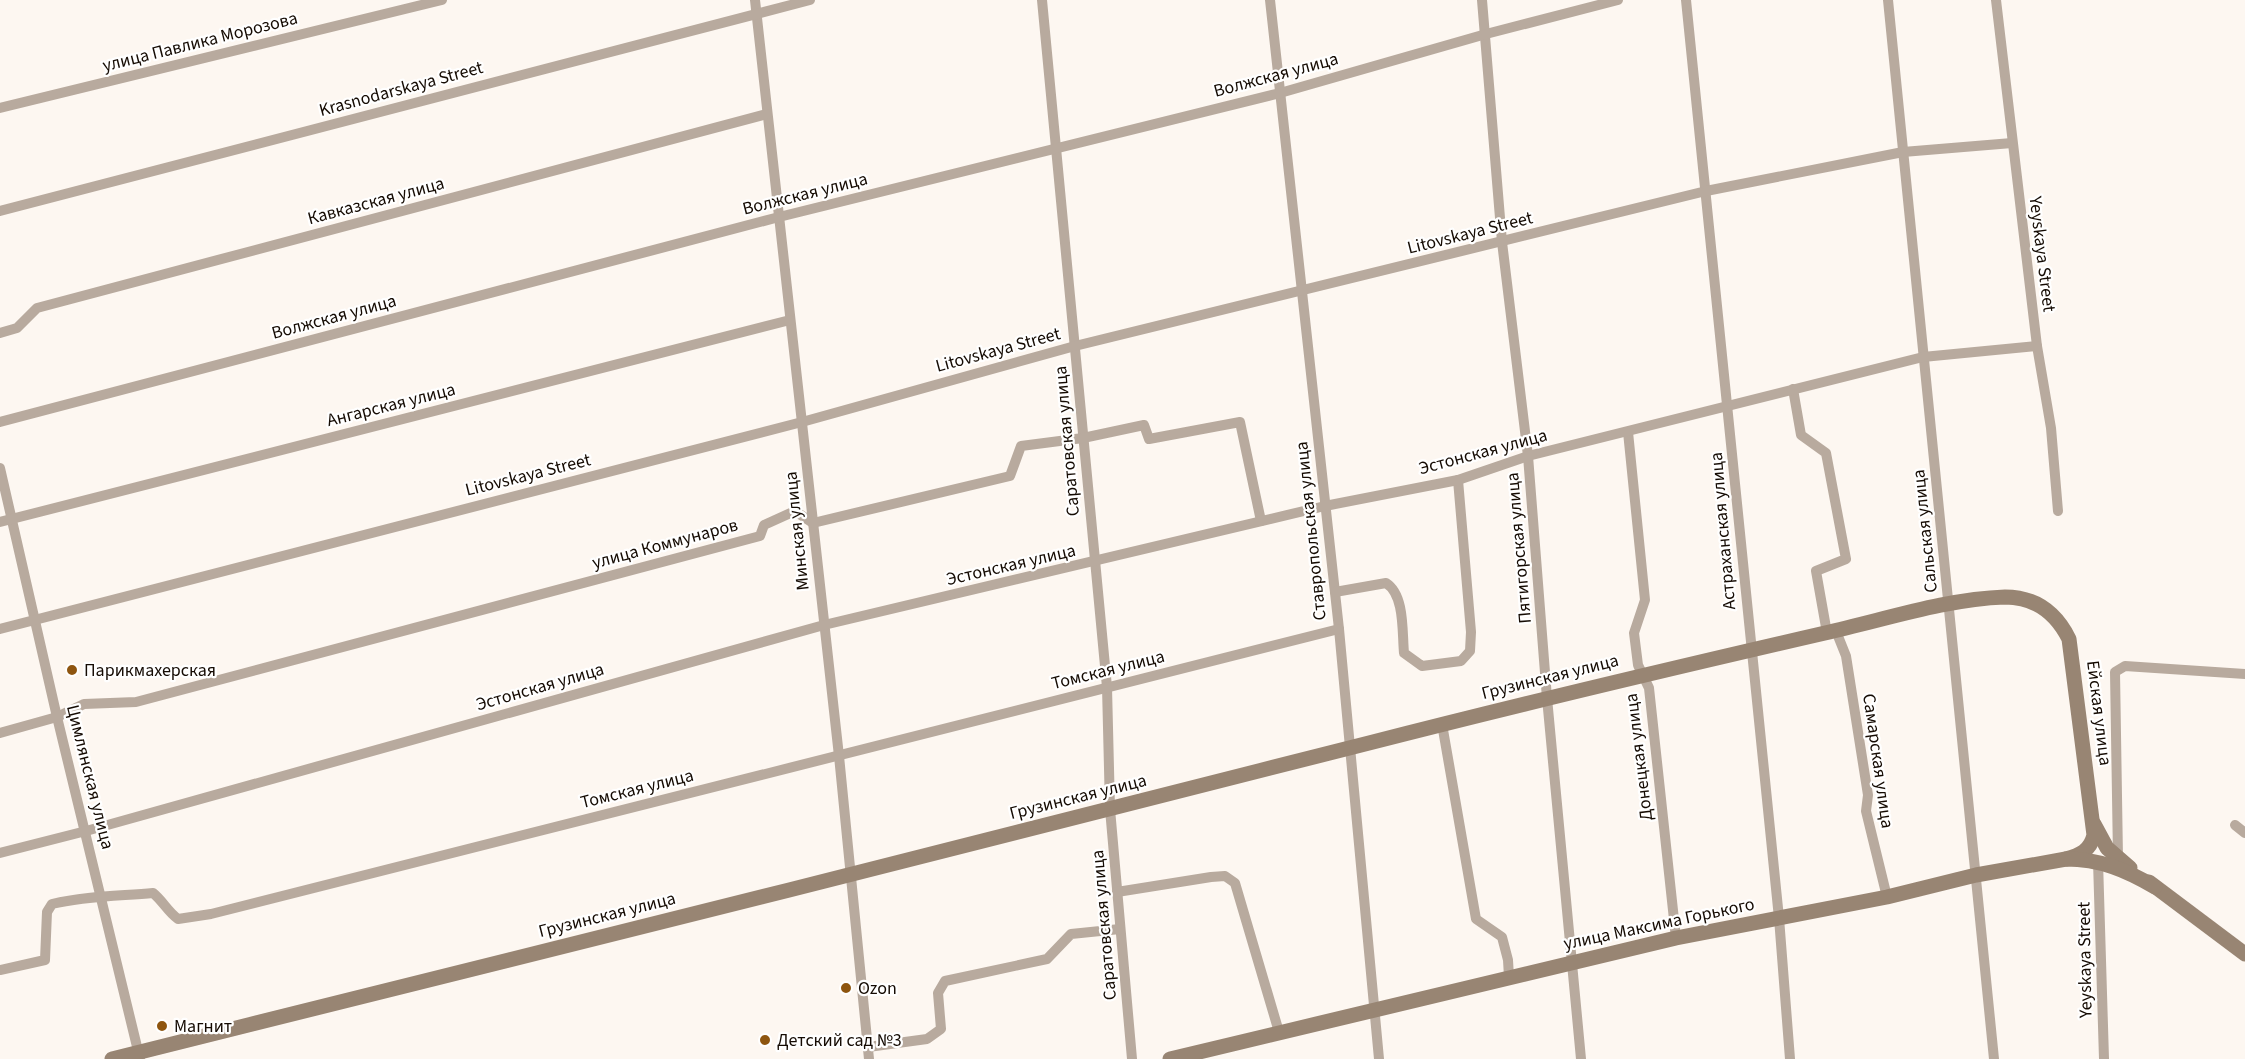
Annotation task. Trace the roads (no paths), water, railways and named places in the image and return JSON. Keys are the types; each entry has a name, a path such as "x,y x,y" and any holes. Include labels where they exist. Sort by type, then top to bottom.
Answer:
{"main road":[{"name":"Грузинская улица","path":"112,1059 139,1056 1442,724 1949,604 2012,597 2042,606 2054,614"},
{"name":"Ейская улица","path":"2054,614 2069,639 2072,654 2093,822"},
{"path":"2093,822 2103,841 2118,858 2245,954"},
{"path":"2066,859 2078,856 2092,844 2093,822"},
{"name":"улица Максима Горького","path":"1170,1059 1676,938 1887,897 1976,874 2066,859 2098,861 2116,866 2155,887"}],"street":[{"name":"улица Павлика Морозова","path":"0,108 442,0"},
{"name":"Минская улица","path":"755,0 839,756 869,1059"},
{"name":"Krasnodarskaya Street","path":"0,211 810,0"},
{"name":"Саратовская улица","path":"1042,0 1107,687 1110,809 1132,1059"},
{"name":"Ставропольская улица","path":"1270,0 1339,629 1379,1059"},
{"name":"Пятигорская улица","path":"1482,0 1502,242 1528,456 1547,698 1581,1059"},
{"name":"Волжская улица","path":"0,422 779,217 1280,93 1486,34 1618,0"},
{"name":"Астраханская улица","path":"1686,0 1728,407 1750,650 1779,918 1790,1059"},
{"name":"Сальская улица","path":"1888,0 1994,1059"},
{"name":"Yeyskaya Street","path":"1996,0 2037,346 2051,428 2058,511"},
{"name":"Кавказская улица","path":"0,333 17,328 37,308 767,114"},
{"name":"Litovskaya Street","path":"0,629 802,422 1075,346 1706,191 1903,152 2012,143"},
{"name":"Ангарская улица","path":"0,522 790,320"},
{"name":"Эстонская улица","path":"0,853 824,625 1325,506 1458,480 1528,456 1923,357 2037,346"},
{"name":"Самарская улица","path":"1793,389 1802,435 1826,453 1846,559 1816,571 1831,632 1846,656 1868,795 1866,812 1887,897"},
{"path":"813,523 1010,476 1021,446 1083,438 1144,425 1149,439 1240,422 1261,521"},
{"name":"Донецкая улица","path":"1628,432 1645,600 1634,633 1638,665 1649,688 1676,938"},
{"name":"Цимлянская улица","path":"0,468 57,717 139,1056"},
{"path":"1335,592 1386,583 1393,587 1398,599 1404,653 1422,666 1461,661 1470,651 1471,632 1458,480"},
{"name":"улица Коммунаров","path":"0,733 57,717 84,704 136,702 760,536 764,525 795,511 813,523"},
{"name":"Томская улица","path":"0,970 45,960 47,912 52,904 77,898 153,893 161,900 169,913 178,919 193,918 1339,629"},
{"path":"2118,858 2115,672 2125,666 2245,674"},
{"path":"1442,724 1476,919 1502,937 1508,960 1509,977"},
{"path":"2235,825 2245,833"},
{"name":"Yeyskaya Street","path":"2098,861 2104,1059"},
{"path":"1117,892 1224,876 1235,883 1279,1032"},
{"path":"868,1047 927,1039 942,1029 938,993 945,981 1047,959 1071,934 1120,929"}],"place":[{"name":"Парикмахерская","path":"72,670"},
{"name":"Ozon","path":"846,988"},
{"name":"Магнит","path":"162,1026"},
{"name":"Детский сад №3","path":"765,1040"}]}
